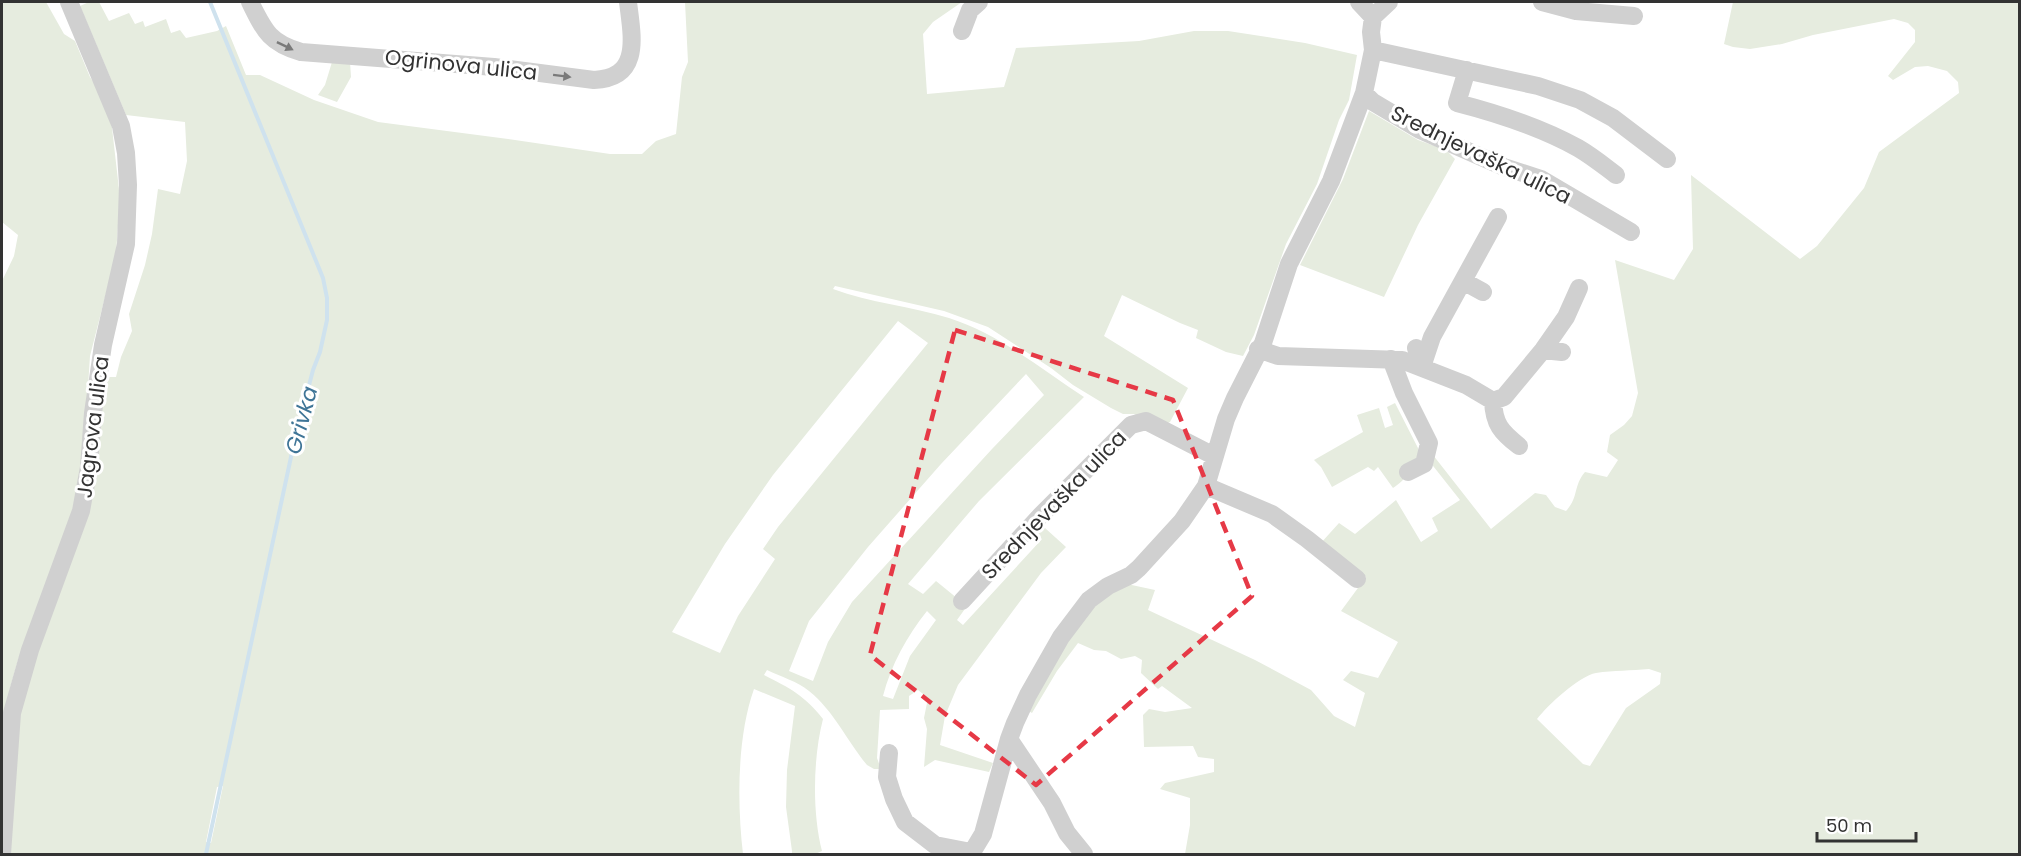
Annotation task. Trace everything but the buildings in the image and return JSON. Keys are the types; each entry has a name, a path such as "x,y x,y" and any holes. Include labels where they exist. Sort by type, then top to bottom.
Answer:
{"street":[{"name":"Jagrova ulica","path":"2,855 12,713 30,650 81,511 89,467 93,413 103,345 126,244 128,185 121,126 69,2"},
{"name":"Ogrinova ulica","path":"250,2 267,32 283,47 301,52 494,67 594,80 606,80 626,66 633,41 628,2"},
{"path":"962,31 970,10 979,2"},
{"path":"1359,2 1373,17"},
{"path":"889,753 887,777 894,800 905,822 935,845 971,853 983,834 1009,740 1028,695 1061,637 1089,600 1139,568 1182,521 1206,486 1234,398 1263,343 1289,264 1331,181 1364,93 1373,50 1371,32 1373,17 1389,2"},
{"path":"1542,2 1576,11 1634,16"},
{"path":"1373,50 1538,86 1580,100 1613,118 1667,159"},
{"name":"Srednjevaška ulica","path":"1467,70 1457,103 1501,114 1547,133 1580,150 1616,175"},
{"name":"Srednjevaška ulica","path":"1364,93 1373,102 1420,130 1504,167 1541,179 1631,232"},
{"path":"1422,367 1432,337 1498,217"},
{"path":"1463,281 1483,292"},
{"path":"1258,349 1278,357 1391,359 1422,367 1466,385 1493,400 1504,397 1529,379 1579,288"},
{"path":"1416,348 1422,367"},
{"path":"1543,350 1562,352"},
{"path":"1391,359 1404,393 1429,443 1424,464 1408,472"},
{"path":"1493,400 1494,416 1501,429 1519,446"},
{"name":"Srednjevaška ulica","path":"962,601 1041,515 1131,425 1146,421 1214,456"},
{"path":"1206,486 1272,514 1357,579"},
{"path":"1009,740 1052,803 1067,833 1084,855"}],"highlighted area":[{"path":"955,330 1173,400 1252,596 1036,785 870,655"}],"shaded area":[{"path":"2,2 46,2 64,34 75,41 111,119 120,198 116,254 90,356 83,463 75,507 18,660 2,732 2,281 14,256 18,235 2,222"},
{"path":"89,2 99,2 109,21 129,13 135,24 143,21 145,27 166,19 171,33 180,30 186,38 217,31 226,26 246,75 260,75 314,100 378,122 610,154 642,154 656,141 676,134 682,77 688,62 685,2 962,2 933,22 923,34 927,94 1004,87 1016,48 1139,41 1194,31 1228,31 1305,43 1357,55 1349,100 1339,120 1317,184 1286,244 1254,335 1243,356 1226,352 1196,338 1198,330 1122,295 1104,336 1188,388 1170,422 1162,429 1134,414 1123,414 1111,408 988,327 944,311 835,286 833,289 861,298 935,314 967,325 1019,353 1084,397 979,501 908,584 923,594 936,581 963,603 1035,519 1066,547 1041,573 958,685 945,716 940,745 993,763 989,772 935,760 924,767 927,729 924,718 928,698 918,690 909,696 909,709 880,710 877,758 881,769 874,769 867,765 818,699 799,684 767,670 764,675 796,693 823,719 817,751 815,785 822,851 815,854 792,854 786,807 787,770 795,706 754,689 748,708 741,749 739,792 743,854 9,854 20,712 32,662 98,469 104,377 116,377 121,357 132,331 129,314 145,265 158,189 180,194 187,161 185,122 126,115 80,6","holes":["898,321 928,343 778,527 763,549 775,559 738,616 720,653 672,632 725,544 773,475","1026,374 1044,395 852,602 828,642 813,681 789,671 809,621 868,547 941,464","1034,533 1042,539 963,625 957,620 972,599","927,611 936,620 910,656 893,699 883,696 895,662","223,786 211,843 206,842 217,787"]},
{"path":"1733,2 2019,2 2019,854 1185,854 1190,825 1190,798 1160,789 1165,783 1214,772 1214,759 1198,757 1193,746 1144,747 1143,715 1149,709 1165,712 1192,708 1162,686 1158,689 1141,673 1142,660 1135,656 1121,659 1106,651 1094,650 1078,643 1057,671 1032,713 1027,710 1085,610 1127,584 1155,590 1148,610 1255,660 1311,690 1334,716 1355,727 1365,693 1343,680 1351,671 1378,678 1398,642 1341,611 1366,577 1320,544 1339,523 1355,534 1396,500 1421,542 1438,531 1432,518 1460,500 1426,457 1433,455 1491,529 1535,493 1546,495 1555,507 1566,511 1573,501 1585,472 1607,477 1618,460 1607,452 1610,435 1632,416 1638,393 1615,260 1674,280 1693,249 1691,175 1800,259 1817,246 1864,188 1879,152 1959,93 1958,82 1947,71 1928,66 1915,67 1893,80 1888,76 1915,42 1915,30 1908,23 1894,19 1750,49 1724,44","holes":["1649,669 1661,673 1660,684 1626,708 1590,766 1583,764 1537,719 1564,692 1589,675"]},
{"path":"332,62 350,62 351,77 337,102 318,95 325,85"},
{"path":"1369,111 1418,140 1446,150 1455,159 1418,225 1384,297 1300,265 1343,179"},
{"path":"1395,403 1419,450 1410,472 1393,488 1378,467 1374,471 1368,467 1332,487 1321,467 1314,460 1363,432 1357,415 1379,408 1385,428 1393,425 1387,407"}],"waterway":[{"name":"Grivka","path":"206,854 294,443 327,320 327,298 323,278 210,2"}]}
